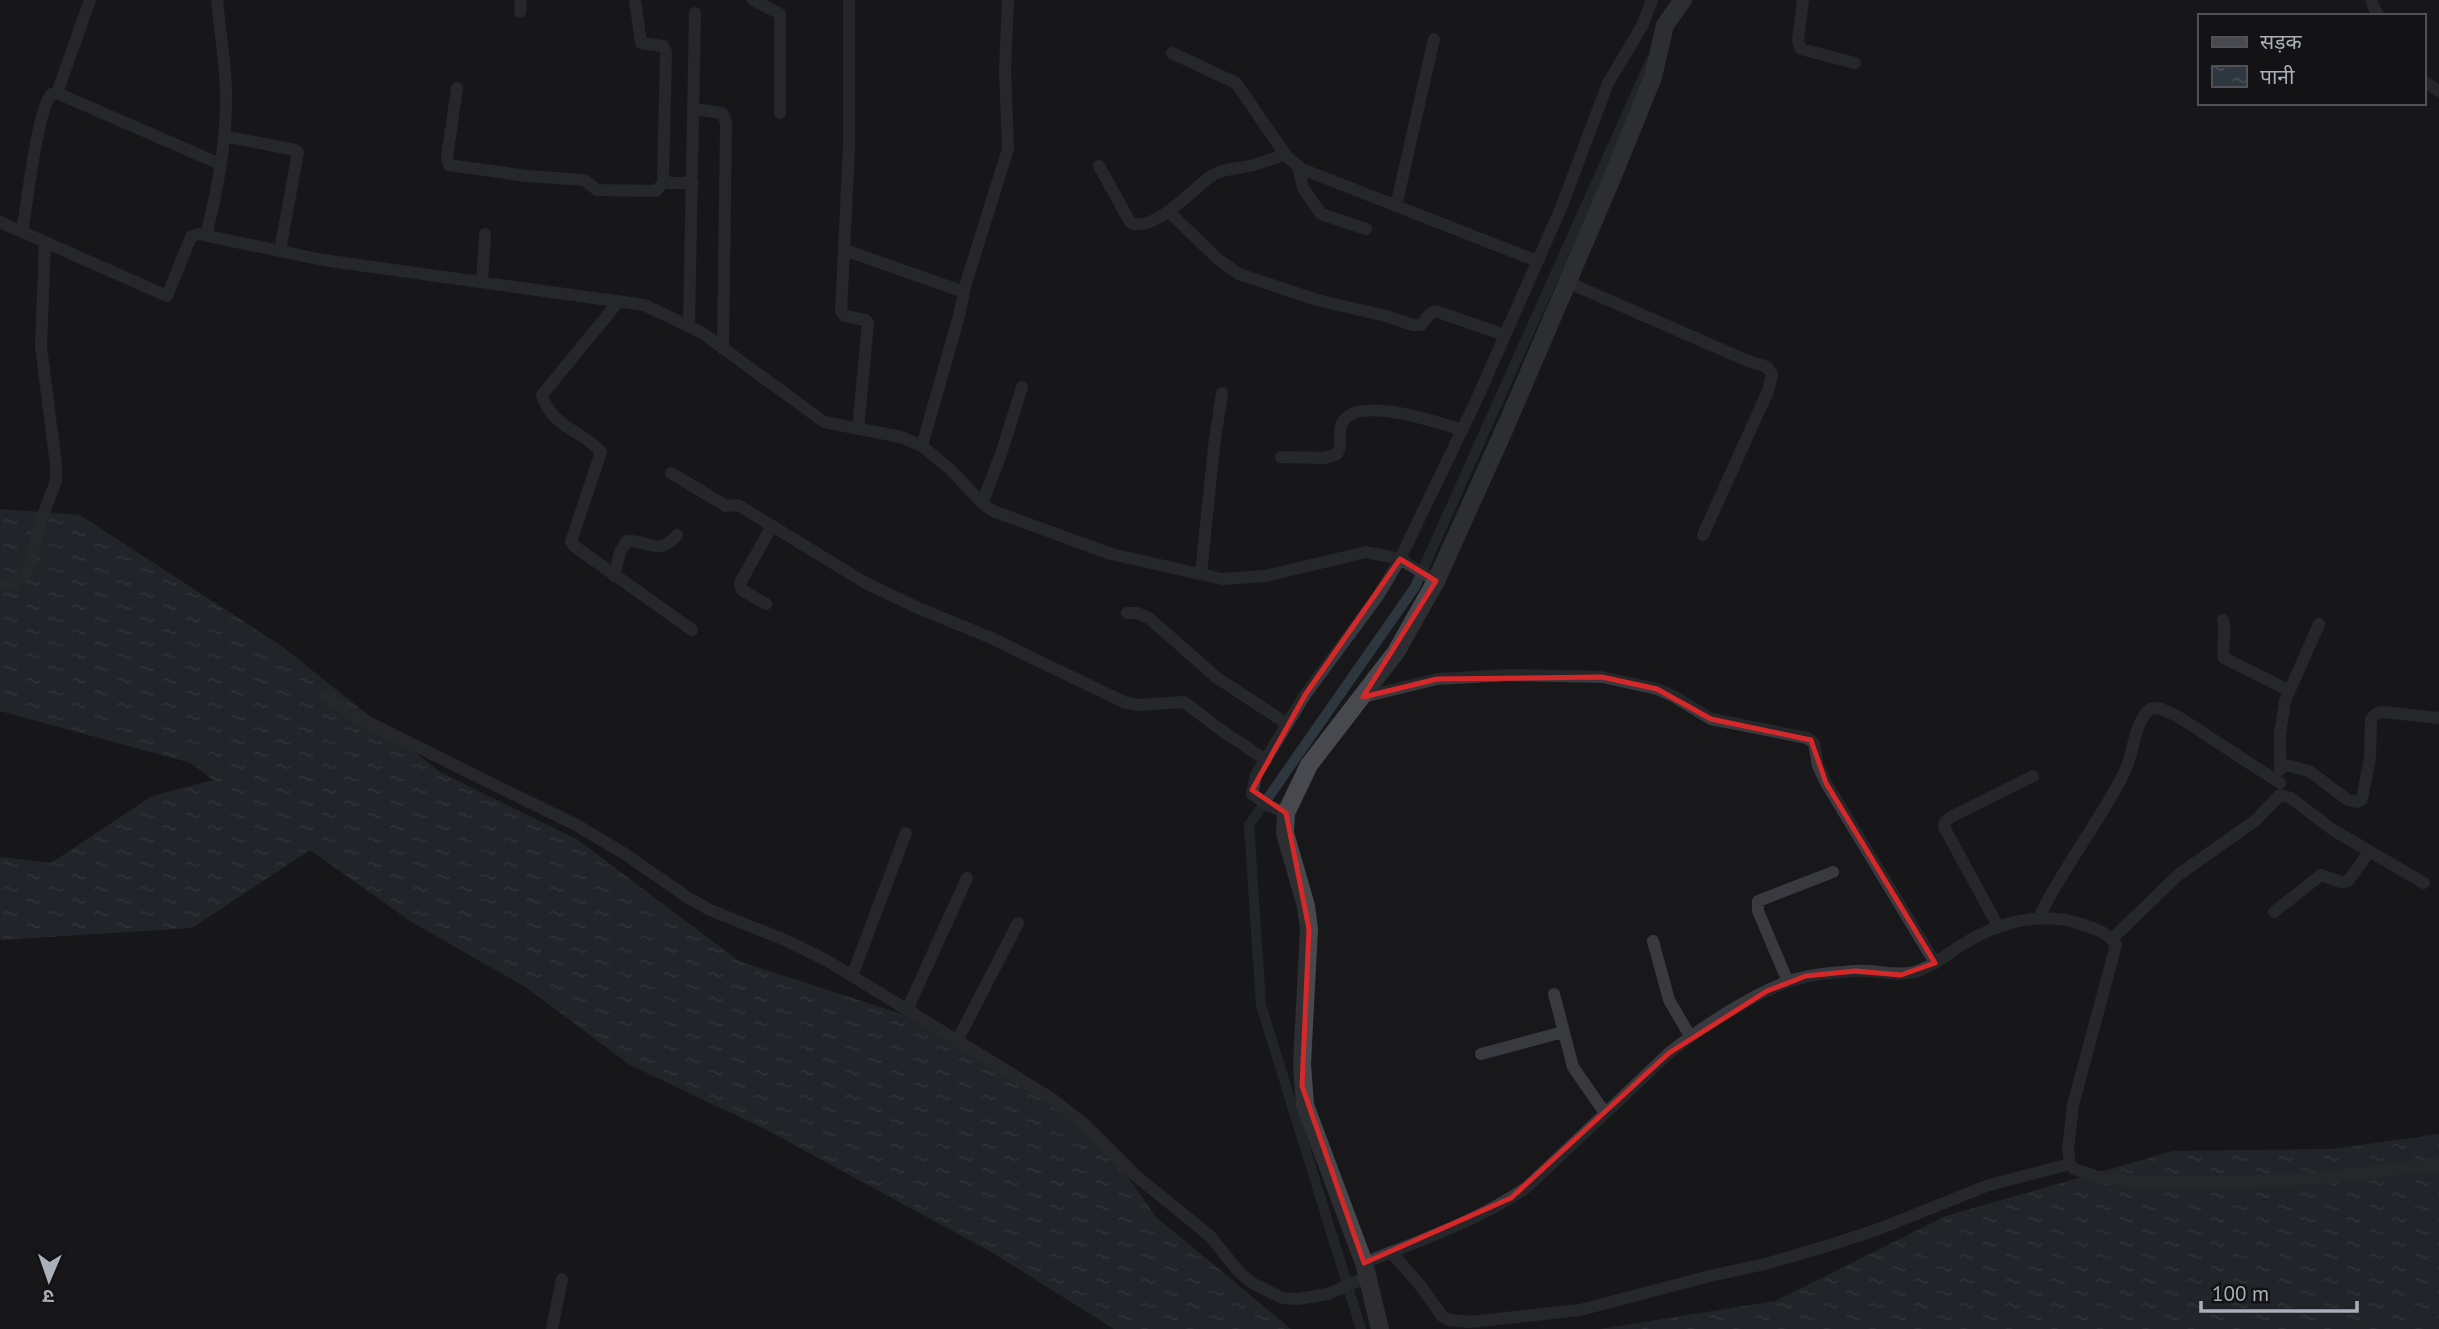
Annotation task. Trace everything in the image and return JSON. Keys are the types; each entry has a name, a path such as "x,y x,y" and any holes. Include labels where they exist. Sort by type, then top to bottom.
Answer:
{"street":[{"path":"57,93 90,0"},
{"path":"206,235 214,204 224,136 226,92 217,0"},
{"path":"635,0 641,43 663,46 666,52 665,181"},
{"path":"753,0 773,8 780,14 780,113"},
{"path":"849,0 849,148 841,311 845,316 865,320 868,326 858,429"},
{"path":"922,446 964,292 1008,149 1008,0"},
{"path":"1380,1329 1366,1273 1309,1115 1302,1086 1309,929 1306,905 1277,810 1255,798 1252,784 1305,695 1378,596 1400,559 1462,430 1561,208 1608,83 1642,26 1652,0"},
{"path":"1277,810 1408,633 1431,578 1505,428 1653,77 1665,25 1683,0"},
{"path":"1803,0 1798,41 1801,49 1855,63"},
{"path":"689,325 695,13"},
{"path":"1396,206 1434,39"},
{"path":"1172,53 1236,83 1285,154 1298,166 1537,261"},
{"path":"457,88 447,149 449,165 527,176 584,180 597,190 656,191 665,181"},
{"path":"22,232 39,132 46,101 50,95 57,93 220,164"},
{"path":"694,109 722,113 726,122 723,349"},
{"path":"224,136 298,152 281,251"},
{"path":"1099,166 1133,225 1158,218 1215,173 1257,164 1285,154"},
{"path":"1298,166 1304,188 1321,214 1366,229"},
{"path":"665,181 693,183"},
{"path":"1168,211 1219,260 1239,274 1256,281 1317,300 1386,316 1413,326 1421,325 1429,315 1436,312 1505,335"},
{"path":"0,222 167,296 191,237 198,234 365,267 644,305 689,325 824,422 901,437 922,446 951,470 982,503 1007,517 1111,554 1222,579 1265,576 1366,552 1400,559 1431,578"},
{"path":"482,282 485,234"},
{"path":"0,584 11,586 25,574 56,481 41,346 46,242"},
{"path":"845,250 964,292"},
{"path":"1567,282 1767,367 1772,374 1768,391 1703,535"},
{"path":"619,301 542,395 564,425 601,452 571,542 614,576 692,630"},
{"path":"982,503 1022,387"},
{"path":"1200,575 1222,393"},
{"path":"1281,457 1325,458 1337,454 1341,446 1343,421 1350,416 1373,410 1388,410 1462,430"},
{"path":"671,473 726,506 738,505 889,595 991,638 1126,703 1139,705 1176,701 1189,704 1221,730 1266,760"},
{"path":"766,604 743,590 740,585 772,526"},
{"path":"614,576 620,552 627,541 659,547 666,546 677,535"},
{"path":"1128,613 1149,618 1216,677 1287,724"},
{"path":"2223,620 2226,633 2222,651 2224,658 2288,690"},
{"path":"2112,939 2178,875 2256,820 2280,789 2280,734 2288,690 2319,624"},
{"path":"1363,697 1437,679 1536,675 1602,677 1673,695 1711,719 1807,738 1814,743 1818,766 1826,783 1935,963"},
{"path":"324,695 349,713 603,840 698,904 807,950 1051,1098 1070,1112 1135,1175 1210,1236 1239,1272 1252,1283 1282,1298 1298,1299 1328,1294 1366,1273 1391,1251 1428,1238 1511,1198 1527,1187 1690,1036 1767,991 1806,976 1855,971 1901,975 1935,963 1998,926 2039,917 2076,922 2107,934 2116,945 2073,1105 2068,1150 2070,1164 2080,1172 2098,1177 2158,1182 2324,1178 2439,1164"},
{"path":"2039,917 2053,888 2085,841 2125,772 2142,720 2150,709 2159,708 2177,716 2333,830 2424,883"},
{"path":"2280,764 2309,771 2348,800 2357,802 2362,799 2367,781 2371,720 2374,716 2378,712 2384,712 2439,718"},
{"path":"1998,926 1960,854 1945,832 1945,822 2033,776"},
{"path":"852,976 906,833"},
{"path":"2274,912 2321,875 2341,882 2348,881 2370,852"},
{"path":"1788,982 1758,911 1758,901 1833,872"},
{"path":"907,1010 967,878"},
{"path":"957,1041 1018,923"},
{"path":"1653,941 1669,1000 1690,1036"},
{"path":"1554,994 1573,1067 1605,1113"},
{"path":"1481,1054 1563,1032"},
{"path":"1391,1251 1442,1316 1450,1320 1471,1322 1543,1314 1597,1307 1769,1263 1879,1229 1989,1185 2070,1164"},
{"path":"552,1329 562,1279"}],"highlighted area":[{"path":"1400,559 1436,581 1363,697 1437,679 1602,677 1657,689 1711,719 1811,740 1826,783 1935,963 1901,975 1855,971 1806,976 1767,991 1669,1053 1511,1198 1364,1263 1302,1086 1309,929 1286,813 1252,790 1305,695"}],"water":[{"path":"0,509 80,515 283,647 440,772 578,840 739,961 941,1027 1085,1116 1156,1217 1291,1329 1114,1329 993,1253 765,1129 630,1065 527,988 410,921 310,850 192,928 0,940 0,857 51,863 152,796 213,780 191,763 0,711"},
{"path":"2439,1134 2439,1329 1600,1329 1775,1301 1946,1216 2173,1151 2332,1149"}],"waterway":[{"path":"1361,1329 1261,1005 1249,825 1415,587 1651,60"}]}
